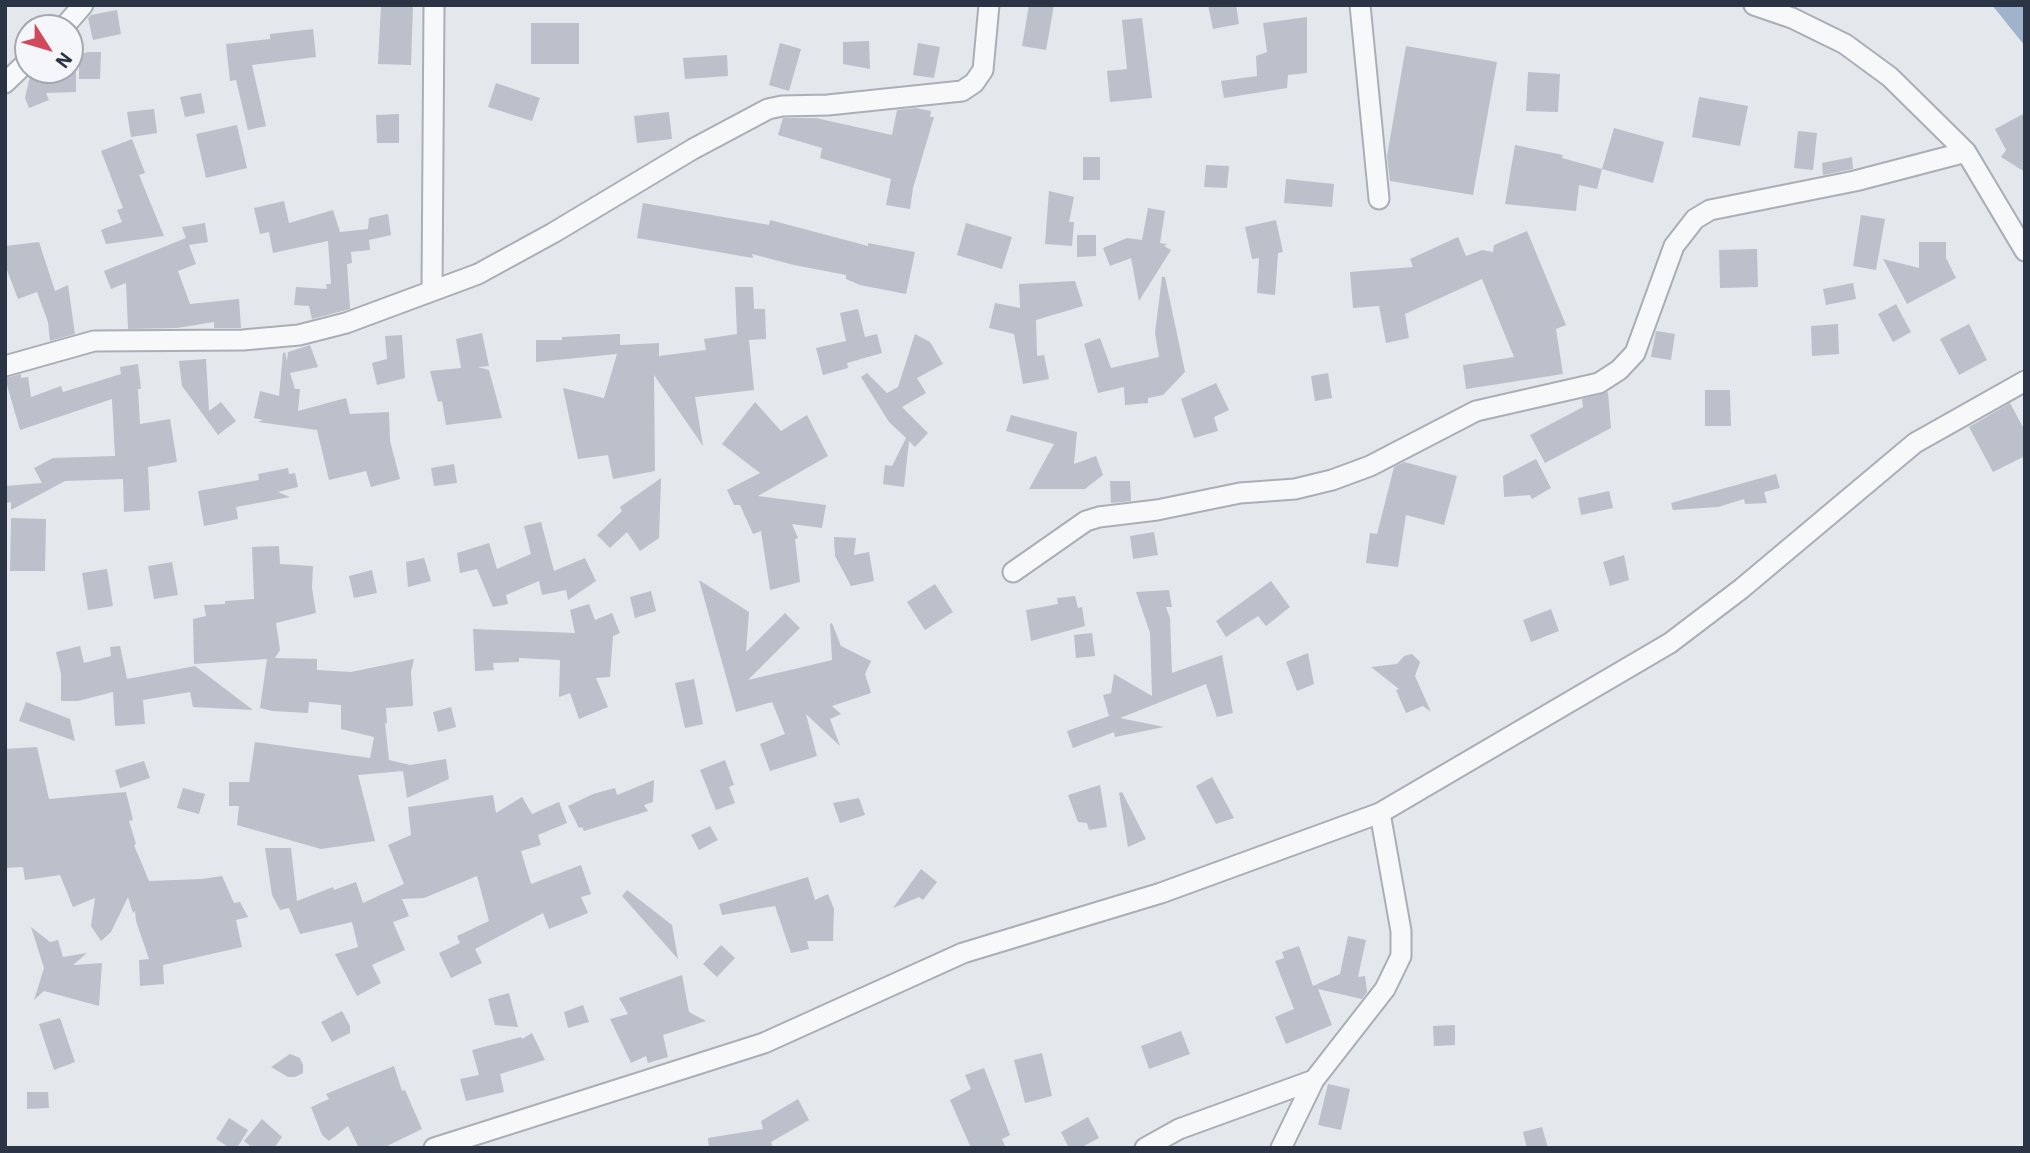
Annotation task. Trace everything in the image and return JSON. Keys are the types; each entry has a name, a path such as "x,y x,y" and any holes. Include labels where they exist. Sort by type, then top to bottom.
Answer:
{"street":[{"path":"432,290 434,5"},
{"path":"5,366 94,341 243,340 299,335 346,323 478,274 553,233 682,155 768,109 962,91 974,83 983,70 989,5"},
{"path":"1360,5 1379,199"},
{"path":"1754,5 1792,18 1845,44 1889,77 1966,152 2025,251"},
{"path":"1013,572 1086,521 1240,494 1294,489 1332,480 1370,466 1476,411 1599,383 1619,370 1635,353 1674,246 1695,219 1710,210 1855,181 1966,152"},
{"path":"434,1148 764,1043 963,953 1161,893 1380,813 1670,643 1741,589 1915,443 2025,381"},
{"path":"1281,1148 1314,1080 1385,989 1401,956 1401,931 1380,813"},
{"path":"1145,1148 1179,1129 1314,1080"}],"water":[{"path":"1992,5 2025,5 2025,46"}],"building":[{"path":"381,5 413,5 411,65 378,64"},
{"path":"1029,5 1054,5 1046,50 1022,46"},
{"path":"1208,5 1236,5 1239,24 1213,29"},
{"path":"117,10 121,34 93,40 88,18"},
{"path":"1307,17 1307,73 1288,75 1287,88 1224,98 1221,81 1257,76 1256,56 1267,52 1263,23"},
{"path":"1142,18 1152,98 1110,102 1107,71 1127,69 1122,20"},
{"path":"531,23 579,23 579,64 531,64"},
{"path":"313,29 316,57 252,65 266,126 248,130 236,80 230,81 226,44 270,39 270,34"},
{"path":"869,41 870,69 843,64 843,42"},
{"path":"780,43 801,49 789,91 769,85"},
{"path":"918,43 940,47 934,78 913,75"},
{"path":"1406,46 1497,62 1473,195 1390,181 1387,156"},
{"path":"101,52 100,79 84,79 84,53"},
{"path":"727,55 728,76 685,79 683,58"},
{"path":"1528,72 1560,74 1558,112 1526,111"},
{"path":"496,83 540,98 532,121 488,107"},
{"path":"28,84 76,84 76,92 46,93 49,100 29,108 25,98"},
{"path":"201,93 205,113 185,117 180,97"},
{"path":"1699,97 1748,106 1740,146 1692,137"},
{"path":"916,108 931,111 930,117 934,117 913,188 910,209 886,205 891,179 820,158 822,148 778,135 783,118 816,118 892,135 897,110"},
{"path":"154,109 157,133 131,137 127,112"},
{"path":"669,112 672,139 637,143 634,116"},
{"path":"2025,113 2025,172 2001,157 2006,150 1995,129"},
{"path":"399,114 399,143 377,143 376,115"},
{"path":"237,125 247,168 206,178 196,134"},
{"path":"1614,128 1664,142 1653,183 1602,169"},
{"path":"1798,131 1817,133 1813,170 1794,168"},
{"path":"132,139 145,173 139,175 164,236 106,244 101,230 122,222 117,210 123,208 101,151"},
{"path":"1515,145 1563,155 1562,158 1602,169 1597,189 1579,185 1576,211 1505,204"},
{"path":"1083,157 1100,157 1100,180 1083,180"},
{"path":"1852,157 1853,169 1823,175 1822,163"},
{"path":"1206,165 1229,166 1227,188 1204,187"},
{"path":"1286,179 1334,184 1332,207 1284,203"},
{"path":"1049,191 1074,197 1069,222 1074,222 1072,246 1045,244"},
{"path":"284,201 289,223 333,210 340,232 368,229 369,218 388,214 391,235 369,240 370,250 351,252 352,263 347,264 350,309 312,319 309,306 294,305 296,287 327,289 326,284 331,284 328,241 273,253 269,232 260,234 254,208"},
{"path":"643,203 769,225 770,220 868,246 868,243 915,252 906,294 860,285 846,279 846,275 752,254 753,258 637,238"},
{"path":"1148,208 1165,211 1160,243 1167,244 1164,246 1171,250 1139,301 1131,258 1110,266 1103,248 1127,238 1142,240"},
{"path":"1861,215 1885,219 1876,270 1853,266"},
{"path":"1276,220 1283,252 1278,253 1275,295 1257,293 1259,258 1252,259 1245,227"},
{"path":"205,223 208,242 189,245 196,264 178,271 190,304 239,299 241,328 214,328 214,322 177,328 128,329 126,283 111,289 104,271 186,238 182,227"},
{"path":"966,223 1012,237 1002,269 957,255"},
{"path":"1527,231 1566,325 1556,329 1563,374 1466,389 1463,365 1514,357 1482,279 1405,314 1409,338 1386,343 1379,306 1353,308 1350,272 1413,267 1410,259 1458,237 1466,256 1482,250 1493,252 1494,245"},
{"path":"1077,235 1096,235 1096,256 1077,257"},
{"path":"39,242 55,291 68,285 75,334 50,341 48,322 37,292 18,299 5,265 5,246"},
{"path":"1919,242 1946,242 1946,258 1956,278 1907,304 1883,259 1919,268"},
{"path":"1757,249 1758,287 1720,288 1719,250"},
{"path":"1162,277 1165,277 1185,372 1163,395 1148,398 1148,403 1125,405 1124,387 1098,393 1084,344 1100,338 1111,368 1159,357 1155,333"},
{"path":"1075,281 1083,306 1036,320 1037,356 1044,355 1049,379 1023,384 1014,334 989,328 995,303 1020,308 1019,284"},
{"path":"1853,283 1856,299 1826,305 1823,289"},
{"path":"735,287 753,287 754,309 765,309 766,339 749,340 754,390 695,397 703,446 654,375 655,471 613,479 608,455 578,459 563,388 604,398 617,354 536,362 536,340 620,334 620,345 659,343 659,356 706,350 704,339 737,334"},
{"path":"1896,304 1911,332 1893,342 1878,314"},
{"path":"858,309 865,337 877,334 882,353 847,363 848,368 823,375 816,348 846,341 840,313"},
{"path":"1838,324 1839,354 1812,356 1811,326"},
{"path":"1969,324 1987,360 1959,375 1940,339"},
{"path":"1656,331 1675,334 1671,360 1651,357"},
{"path":"482,333 489,366 478,367 489,370 502,418 446,425 442,401 438,402 430,371 461,368 456,339"},
{"path":"915,334 930,342 943,364 917,378 926,393 902,407 928,433 915,447 909,441 904,487 883,484 885,465 892,466 906,438 889,422 861,377 867,373 887,393 898,387"},
{"path":"402,335 405,378 377,385 372,363 387,359 385,336"},
{"path":"310,345 318,367 290,373 295,389 300,389 298,411 346,398 350,414 389,412 390,441 400,479 371,487 366,471 329,480 317,430 258,422 263,420 254,418 260,391 279,396 283,353 285,352 287,361 288,352"},
{"path":"206,359 209,411 221,402 236,421 218,435 182,386 179,361"},
{"path":"138,364 141,389 138,389 140,424 170,419 177,462 148,467 150,510 124,512 123,479 65,481 11,510 11,502 5,503 5,486 42,483 34,468 53,458 115,456 112,399 20,430 5,378 21,374 21,378 28,377 31,397 61,386 63,392 121,374 120,367"},
{"path":"1328,373 1332,398 1315,401 1311,376"},
{"path":"1216,383 1229,410 1214,417 1218,431 1194,438 1181,399"},
{"path":"1705,390 1730,390 1731,426 1705,426"},
{"path":"1608,392 1611,428 1545,463 1530,435 1583,407 1582,399"},
{"path":"755,402 781,431 807,415 828,456 758,496 826,505 822,528 792,524 798,538 795,539 800,582 770,590 761,531 753,534 740,505 734,505 727,490 760,473 722,444"},
{"path":"2010,403 2025,431 2025,456 1993,472 1969,427"},
{"path":"1011,415 1077,432 1074,464 1096,456 1103,475 1085,489 1029,489 1054,444 1006,431"},
{"path":"1536,459 1551,488 1532,499 1530,495 1504,497 1503,476"},
{"path":"1404,462 1457,476 1444,525 1406,515 1398,567 1366,563 1370,533 1377,534 1394,467"},
{"path":"454,464 457,483 434,486 431,468"},
{"path":"288,468 289,474 295,473 298,487 278,492 290,497 236,507 238,519 204,526 198,491 259,480 258,474"},
{"path":"1776,474 1780,488 1764,492 1767,503 1745,504 1744,499 1718,507 1673,510 1671,503"},
{"path":"661,478 659,538 640,551 627,532 610,548 597,535 622,511 620,507"},
{"path":"1110,481 1130,481 1131,501 1111,503"},
{"path":"1609,491 1613,508 1581,515 1578,498"},
{"path":"11,518 46,519 45,571 10,571"},
{"path":"541,522 554,571 585,558 596,581 568,600 566,590 542,595 539,581 506,595 508,604 493,607 477,569 460,573 457,553 489,543 497,569 531,554 524,526"},
{"path":"1154,532 1158,555 1133,559 1130,536"},
{"path":"834,537 856,538 854,555 869,552 874,581 851,586 835,556"},
{"path":"279,546 280,564 313,566 312,588 316,613 276,623 280,650 275,658 317,659 317,670 351,672 414,659 411,672 413,706 386,708 389,760 410,765 446,759 449,779 407,798 403,771 358,775 375,841 321,849 237,825 239,806 229,806 229,782 249,782 255,742 370,758 374,737 341,729 341,705 309,702 308,713 260,708 267,659 194,664 193,619 206,616 204,605 254,599 252,547"},
{"path":"1624,555 1629,580 1610,586 1603,562"},
{"path":"424,558 431,581 408,587 406,562"},
{"path":"172,562 178,595 154,599 148,566"},
{"path":"107,569 113,606 88,610 82,573"},
{"path":"372,570 377,593 354,598 349,576"},
{"path":"699,580 749,612 746,652 785,613 800,628 748,680 832,660 832,623 841,646 871,661 865,674 871,693 832,706 841,714 830,719 840,746 806,714 817,756 770,771 760,744 785,734 772,702 736,712"},
{"path":"1271,581 1290,607 1266,626 1258,616 1226,637 1216,621"},
{"path":"935,584 953,612 925,630 907,602"},
{"path":"1169,590 1172,607 1166,607 1170,618 1172,673 1222,655 1233,713 1217,717 1206,684 1120,718 1164,727 1115,737 1114,732 1073,748 1067,731 1109,716 1103,695 1111,693 1114,674 1152,696 1150,633 1136,592"},
{"path":"651,591 656,611 635,618 630,597"},
{"path":"1075,596 1078,608 1082,607 1085,626 1031,641 1026,610 1058,604 1057,598"},
{"path":"589,604 595,620 612,613 620,633 613,636 610,677 596,678 608,707 579,719 570,693 559,697 560,660 519,658 519,662 493,663 494,670 475,671 473,629 575,633 570,610"},
{"path":"1551,609 1559,631 1531,642 1523,620"},
{"path":"1092,633 1095,656 1076,658 1074,635"},
{"path":"80,646 84,663 111,656 110,647 120,646 127,679 195,666 253,710 193,707 190,692 143,700 145,724 115,726 113,692 78,701 61,701 61,674 56,652"},
{"path":"1308,653 1314,684 1297,691 1286,662"},
{"path":"1412,654 1420,662 1415,676 1431,712 1423,706 1406,713 1396,690 1399,689 1371,667 1397,664 1404,656"},
{"path":"694,679 703,724 685,728 675,683"},
{"path":"26,702 70,719 75,741 19,721"},
{"path":"451,707 456,727 438,732 433,712"},
{"path":"37,747 49,799 126,792 133,820 129,821 136,844 134,845 149,881 222,876 234,903 240,902 248,917 236,920 242,947 163,965 164,984 140,986 139,960 149,959 135,911 133,913 128,897 111,932 101,941 91,926 95,898 73,907 60,875 25,880 23,867 5,868 5,749"},
{"path":"725,760 734,785 729,787 735,803 716,810 700,770"},
{"path":"144,761 150,778 120,788 115,770"},
{"path":"1212,777 1234,818 1216,824 1196,786"},
{"path":"654,780 653,802 644,805 648,811 584,831 582,827 579,828 568,806 593,794 615,788 617,795"},
{"path":"1100,785 1107,827 1089,830 1087,823 1078,822 1068,795"},
{"path":"183,788 205,794 199,814 177,808"},
{"path":"1122,792 1146,839 1128,847 1119,793"},
{"path":"493,795 496,813 522,797 532,814 559,802 567,823 538,835 541,845 521,851 531,884 581,865 591,894 581,897 588,913 549,929 543,913 475,949 482,963 451,978 439,953 460,943 457,936 489,921 477,876 424,898 402,899 409,916 393,922 405,950 372,965 381,983 357,996 335,954 358,947 352,922 300,934 289,908 280,910 272,895 265,848 291,848 297,901 333,887 334,890 356,882 363,903 404,884 388,845 411,835 408,807"},
{"path":"859,798 865,815 840,823 833,803"},
{"path":"710,826 718,840 699,850 691,835"},
{"path":"921,869 937,882 923,900 919,897 893,908"},
{"path":"808,877 815,900 828,894 834,909 833,941 807,941 809,949 791,953 775,906 722,915 719,904"},
{"path":"627,890 672,925 678,959 622,896"},
{"path":"31,927 50,942 58,940 63,957 87,953 73,965 102,963 99,1006 44,991 34,1000 44,968"},
{"path":"1348,936 1366,940 1358,977 1365,976 1367,992 1362,999 1318,989 1332,1025 1286,1044 1275,1017 1294,1009 1275,961 1284,958 1282,952 1299,946 1313,986 1340,974"},
{"path":"721,945 735,958 717,977 703,964"},
{"path":"682,975 689,1012 706,1021 663,1035 668,1057 648,1063 646,1056 631,1063 610,1019 628,1014 619,998"},
{"path":"509,993 518,1027 495,1025 488,999"},
{"path":"583,1005 589,1022 568,1028 564,1012"},
{"path":"342,1011 350,1026 350,1033 332,1042 321,1022"},
{"path":"60,1018 75,1062 54,1070 39,1024"},
{"path":"1455,1025 1455,1045 1434,1046 1433,1026"},
{"path":"1181,1031 1190,1054 1149,1069 1141,1046"},
{"path":"532,1033 545,1060 500,1074 504,1092 466,1101 460,1079 479,1075 472,1050 521,1037 522,1039"},
{"path":"1042,1053 1052,1096 1025,1103 1014,1060"},
{"path":"290,1054 300,1058 303,1065 303,1073 295,1077 288,1077 271,1067"},
{"path":"394,1066 402,1091 405,1090 422,1129 383,1148 359,1148 348,1126 329,1141 322,1135 311,1107 329,1099 326,1094"},
{"path":"984,1068 1010,1135 1002,1139 1006,1148 971,1148 950,1100 971,1089 965,1075"},
{"path":"1328,1084 1350,1089 1341,1130 1318,1125"},
{"path":"27,1092 48,1092 49,1108 27,1109"},
{"path":"798,1099 809,1120 771,1142 773,1148 709,1148 708,1138 763,1129 761,1121"},
{"path":"1088,1117 1099,1138 1080,1148 1069,1148 1061,1132"},
{"path":"229,1118 248,1130 237,1148 230,1148 216,1139"},
{"path":"262,1119 282,1137 274,1148 253,1148 244,1141"},
{"path":"1542,1127 1548,1148 1527,1148 1523,1132"}]}
